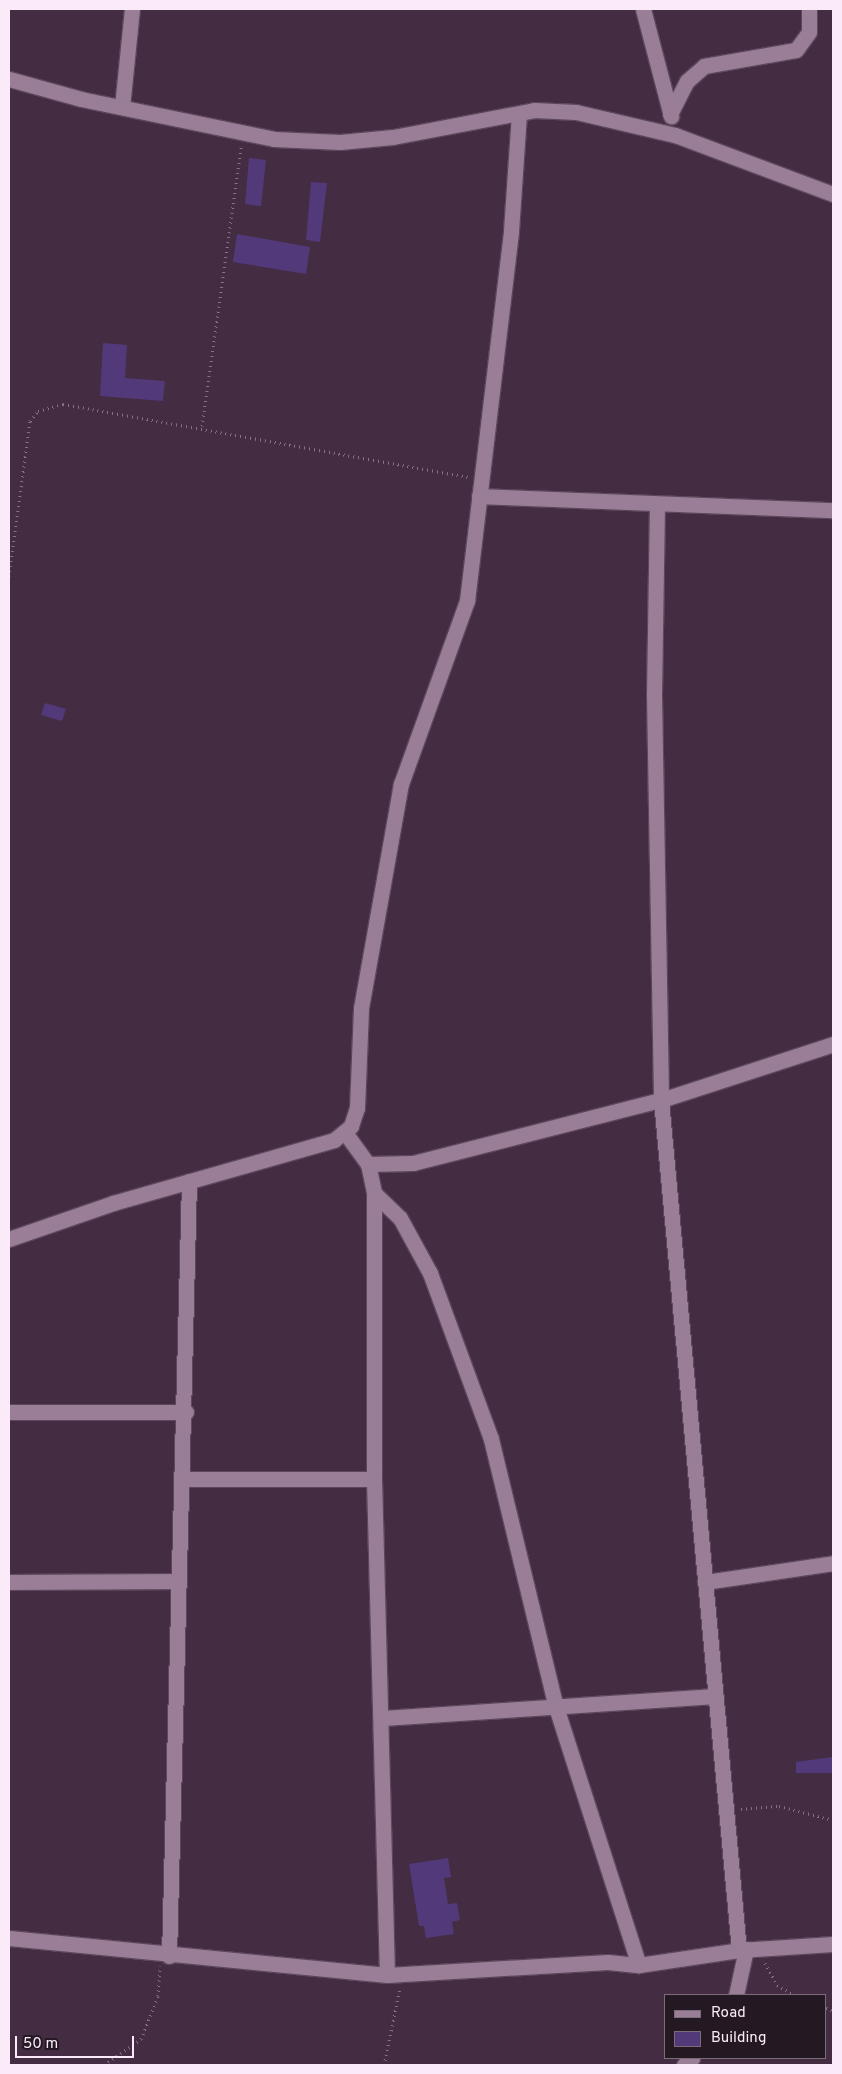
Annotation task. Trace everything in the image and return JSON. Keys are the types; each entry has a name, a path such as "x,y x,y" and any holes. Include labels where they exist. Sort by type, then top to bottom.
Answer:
{"street":[{"path":"122,107 132,9"},
{"path":"643,9 675,135"},
{"path":"670,114 686,81 704,66 796,50 809,32 809,9"},
{"path":"9,79 122,107 243,133 340,142 393,137 519,114 576,112 675,135 833,194"},
{"path":"346,1134 357,1108 361,1008 401,784 467,602 511,231 519,114"},
{"path":"479,496 833,510"},
{"path":"657,504 654,695 661,1100 726,1810 748,1949 736,1994"},
{"path":"368,1164 413,1163 661,1100 833,1044"},
{"path":"346,1134 368,1164 374,1194 374,1479 383,1718 387,1975"},
{"path":"9,1238 346,1134"},
{"path":"165,1955 177,1580 186,1412 190,1181"},
{"path":"374,1194 400,1218 430,1272 491,1440 556,1708 638,1965"},
{"path":"9,1412 186,1412"},
{"path":"183,1479 374,1479"},
{"path":"705,1582 833,1562"},
{"path":"9,1582 177,1580"},
{"path":"383,1718 715,1696"},
{"path":"9,1938 165,1955 387,1975 608,1962 638,1965 748,1949 833,1944"}],"path":[{"path":"202,426 243,133"},
{"path":"9,576 30,421 38,412 63,404 202,426 481,480"},
{"path":"726,1810 779,1806 833,1820"},
{"path":"748,1949 777,1985 792,1994"},
{"path":"104,2065 141,2039 158,1996 165,1955"},
{"path":"384,2065 398,1993 412,1975"}],"building":[{"path":"249,158 266,160 261,206 245,204"},
{"path":"311,182 327,183 320,242 306,240"},
{"path":"237,234 310,247 306,274 233,262"},
{"path":"103,343 127,345 125,378 165,381 163,401 100,396"},
{"path":"45,703 66,709 62,721 41,715"},
{"path":"832,1757 833,1773 796,1773 796,1762"},
{"path":"448,1858 451,1877 444,1878 448,1904 457,1903 460,1920 452,1922 454,1934 426,1938 424,1926 419,1926 409,1864"}]}
